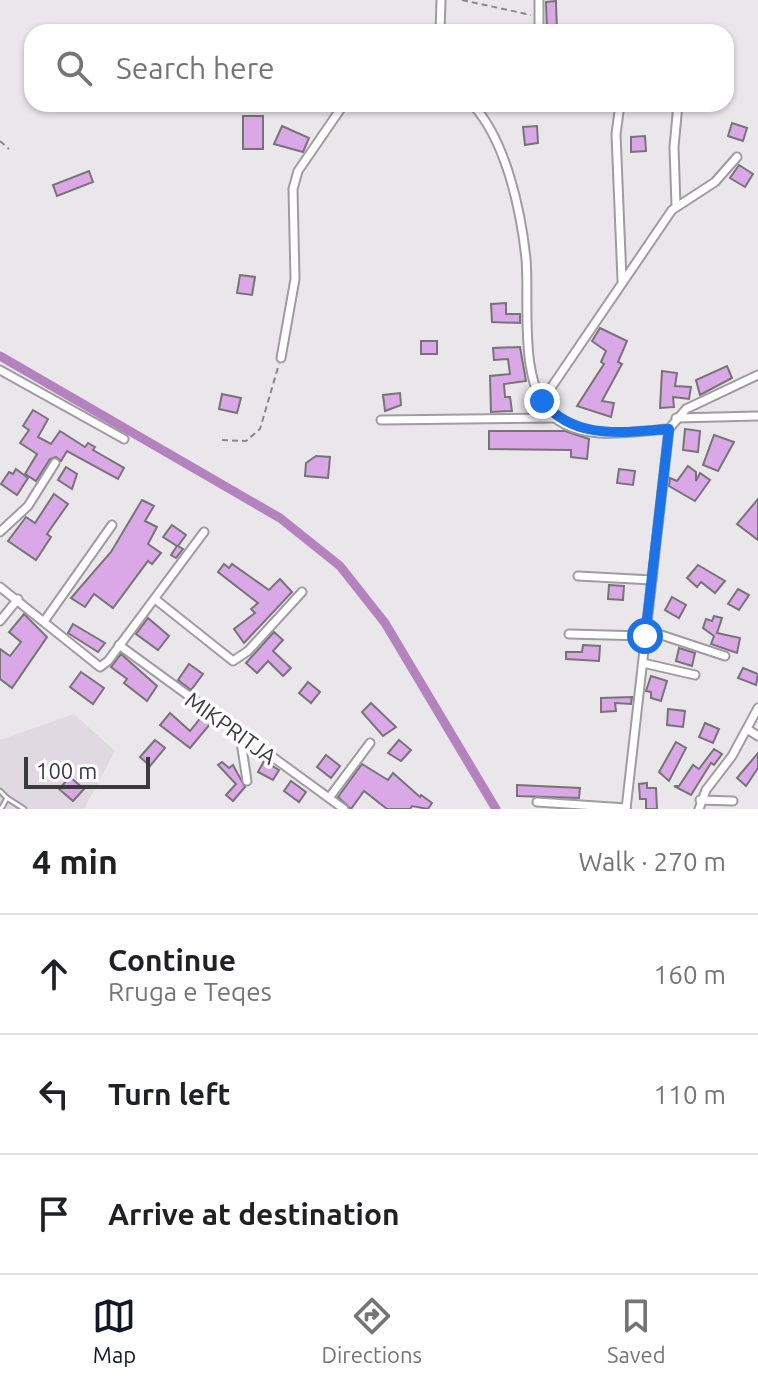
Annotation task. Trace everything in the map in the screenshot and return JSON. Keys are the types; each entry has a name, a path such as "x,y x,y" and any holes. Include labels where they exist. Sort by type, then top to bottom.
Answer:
{"street":[{"path":"440,24 441,0"},
{"path":"539,0 539,24"},
{"path":"281,358 295,279 293,189 298,171 339,112"},
{"path":"477,112 514,188 526,258 533,381 542,401 556,418"},
{"path":"619,112 616,134 622,283"},
{"path":"676,206 678,112"},
{"path":"542,401 676,206 715,182 737,157"},
{"path":"0,370 124,439"},
{"path":"537,802 626,808 669,429 686,409 758,375"},
{"path":"676,418 758,416"},
{"path":"381,420 556,418 580,428 607,433 669,429"},
{"path":"0,532 28,506 55,463"},
{"path":"45,620 112,525"},
{"path":"0,587 45,620 96,665 105,665 204,532"},
{"path":"578,576 652,580"},
{"path":"155,599 233,661 248,651 302,592"},
{"path":"0,621 18,599"},
{"path":"569,634 646,633 725,656"},
{"name":"MIKPRITJA","path":"119,645 344,809"},
{"path":"643,663 695,675"},
{"path":"699,805 758,708"},
{"path":"747,729 758,736"},
{"path":"240,735 247,781"},
{"path":"329,798 370,743"},
{"path":"699,805 733,801"}],"lane":[{"path":"0,791 24,809"},
{"path":"1,809 7,798"}],"path":[{"path":"462,0 539,16"},
{"path":"0,141 9,149"},
{"path":"222,440 246,441 260,429 281,358"}],"shaded area":[{"path":"74,714 115,751 84,809 0,809 0,740"}],"building":[{"path":"556,1 557,24 547,24 546,2"},
{"path":"243,116 263,116 263,149 243,149"},
{"path":"732,123 747,128 743,141 728,136"},
{"path":"282,126 309,138 303,152 274,144"},
{"path":"537,126 538,143 525,145 523,127"},
{"path":"645,136 646,151 631,152 631,137"},
{"path":"739,165 753,174 745,187 730,178"},
{"path":"89,171 93,182 57,196 53,185"},
{"path":"240,275 255,277 252,295 237,293"},
{"path":"506,303 506,314 520,314 520,323 492,322 491,304"},
{"path":"600,328 627,341 618,362 622,364 602,401 614,403 611,417 577,406 604,364 601,362 606,351 592,341"},
{"path":"421,341 437,341 437,354 421,354"},
{"path":"520,347 526,381 504,384 505,397 510,397 512,411 491,412 490,376 510,374 508,359 494,360 493,348"},
{"path":"727,366 732,378 700,395 696,380"},
{"path":"662,371 677,373 675,386 691,387 689,399 673,397 674,407 660,408"},
{"path":"400,393 401,405 385,411 383,395"},
{"path":"222,394 241,398 237,413 219,409"},
{"path":"33,410 48,419 38,437 51,444 60,431 85,447 88,443 95,447 93,450 124,468 118,479 67,451 61,461 56,457 50,459 36,481 25,474 37,454 20,443 29,430 23,426"},
{"path":"685,429 700,431 698,452 683,450"},
{"path":"489,431 565,431 589,439 587,459 571,457 571,450 489,449"},
{"path":"714,435 734,442 718,471 703,465"},
{"path":"316,456 330,457 328,478 305,476 306,463"},
{"path":"688,466 696,472 696,481 700,473 710,480 695,501 669,486 670,478 677,481"},
{"path":"66,467 77,474 72,489 58,480"},
{"path":"16,469 28,478 17,495 1,484 9,472 13,474"},
{"path":"619,469 635,471 633,485 617,483"},
{"path":"54,494 68,504 47,534 51,537 36,560 8,541 26,517 35,523"},
{"path":"758,499 758,540 737,524"},
{"path":"142,500 154,506 145,521 157,527 148,544 161,553 152,564 148,561 113,608 94,594 85,607 71,598 111,552"},
{"path":"172,525 186,535 178,546 183,549 176,558 171,555 177,546 163,537"},
{"path":"224,564 229,568 232,564 269,590 280,579 292,592 244,643 234,629 255,613 251,609 258,603 218,572"},
{"path":"698,565 725,581 715,593 701,582 697,587 687,578"},
{"path":"609,585 624,586 623,600 608,599"},
{"path":"738,589 749,595 739,610 728,604"},
{"path":"672,597 686,605 679,618 665,610"},
{"path":"24,614 47,637 12,688 0,679 0,649 10,656 21,642 9,632"},
{"path":"714,616 722,618 717,633 740,638 737,653 711,644 714,636 703,628 706,619 712,621"},
{"path":"148,618 169,636 158,650 136,634"},
{"path":"73,624 105,643 98,652 68,633"},
{"path":"274,632 283,640 273,651 291,668 283,676 268,661 257,673 246,663"},
{"path":"583,645 600,646 599,661 566,659 566,652 582,652"},
{"path":"679,648 695,653 692,666 676,661"},
{"path":"121,654 157,686 147,701 124,683 127,679 111,667"},
{"path":"189,664 203,674 191,690 178,680"},
{"path":"743,668 758,674 756,685 738,678"},
{"path":"81,672 104,688 93,704 70,687"},
{"path":"651,676 667,681 661,701 651,698 651,692 646,691"},
{"path":"308,682 320,692 311,703 299,693"},
{"path":"632,697 631,704 615,703 616,711 601,712 601,698"},
{"path":"371,703 396,727 383,736 362,712"},
{"path":"668,709 685,711 683,727 667,725"},
{"path":"170,713 190,731 202,716 211,723 190,748 160,725"},
{"path":"705,723 719,729 713,743 699,737"},
{"path":"155,740 165,748 150,766 140,757"},
{"path":"399,740 411,750 401,761 388,753"},
{"path":"676,742 686,748 669,781 659,772"},
{"path":"714,749 722,754 714,765 711,763 691,795 674,786 679,786 693,765 699,769"},
{"path":"758,753 758,768 746,786 737,778"},
{"path":"326,755 340,766 331,778 317,767"},
{"path":"264,761 279,770 273,780 258,772"},
{"path":"222,762 229,768 233,765 245,787 233,801 226,795 236,784 218,765"},
{"path":"362,764 388,780 393,773 420,797 432,803 428,809 412,806 410,809 387,809 364,791 351,809 338,797"},
{"path":"70,777 84,789 73,801 59,789"},
{"path":"291,781 306,792 299,802 284,791"},
{"path":"647,783 647,788 656,788 657,809 646,809 646,799 640,799 639,784"},
{"path":"517,785 580,788 579,798 517,796"}],"waterway":[{"path":"0,356 280,518 340,566 385,623 496,809"}],"route":[{"path":"542,401 556,418 580,428 607,433 669,429 645,636"}]}
